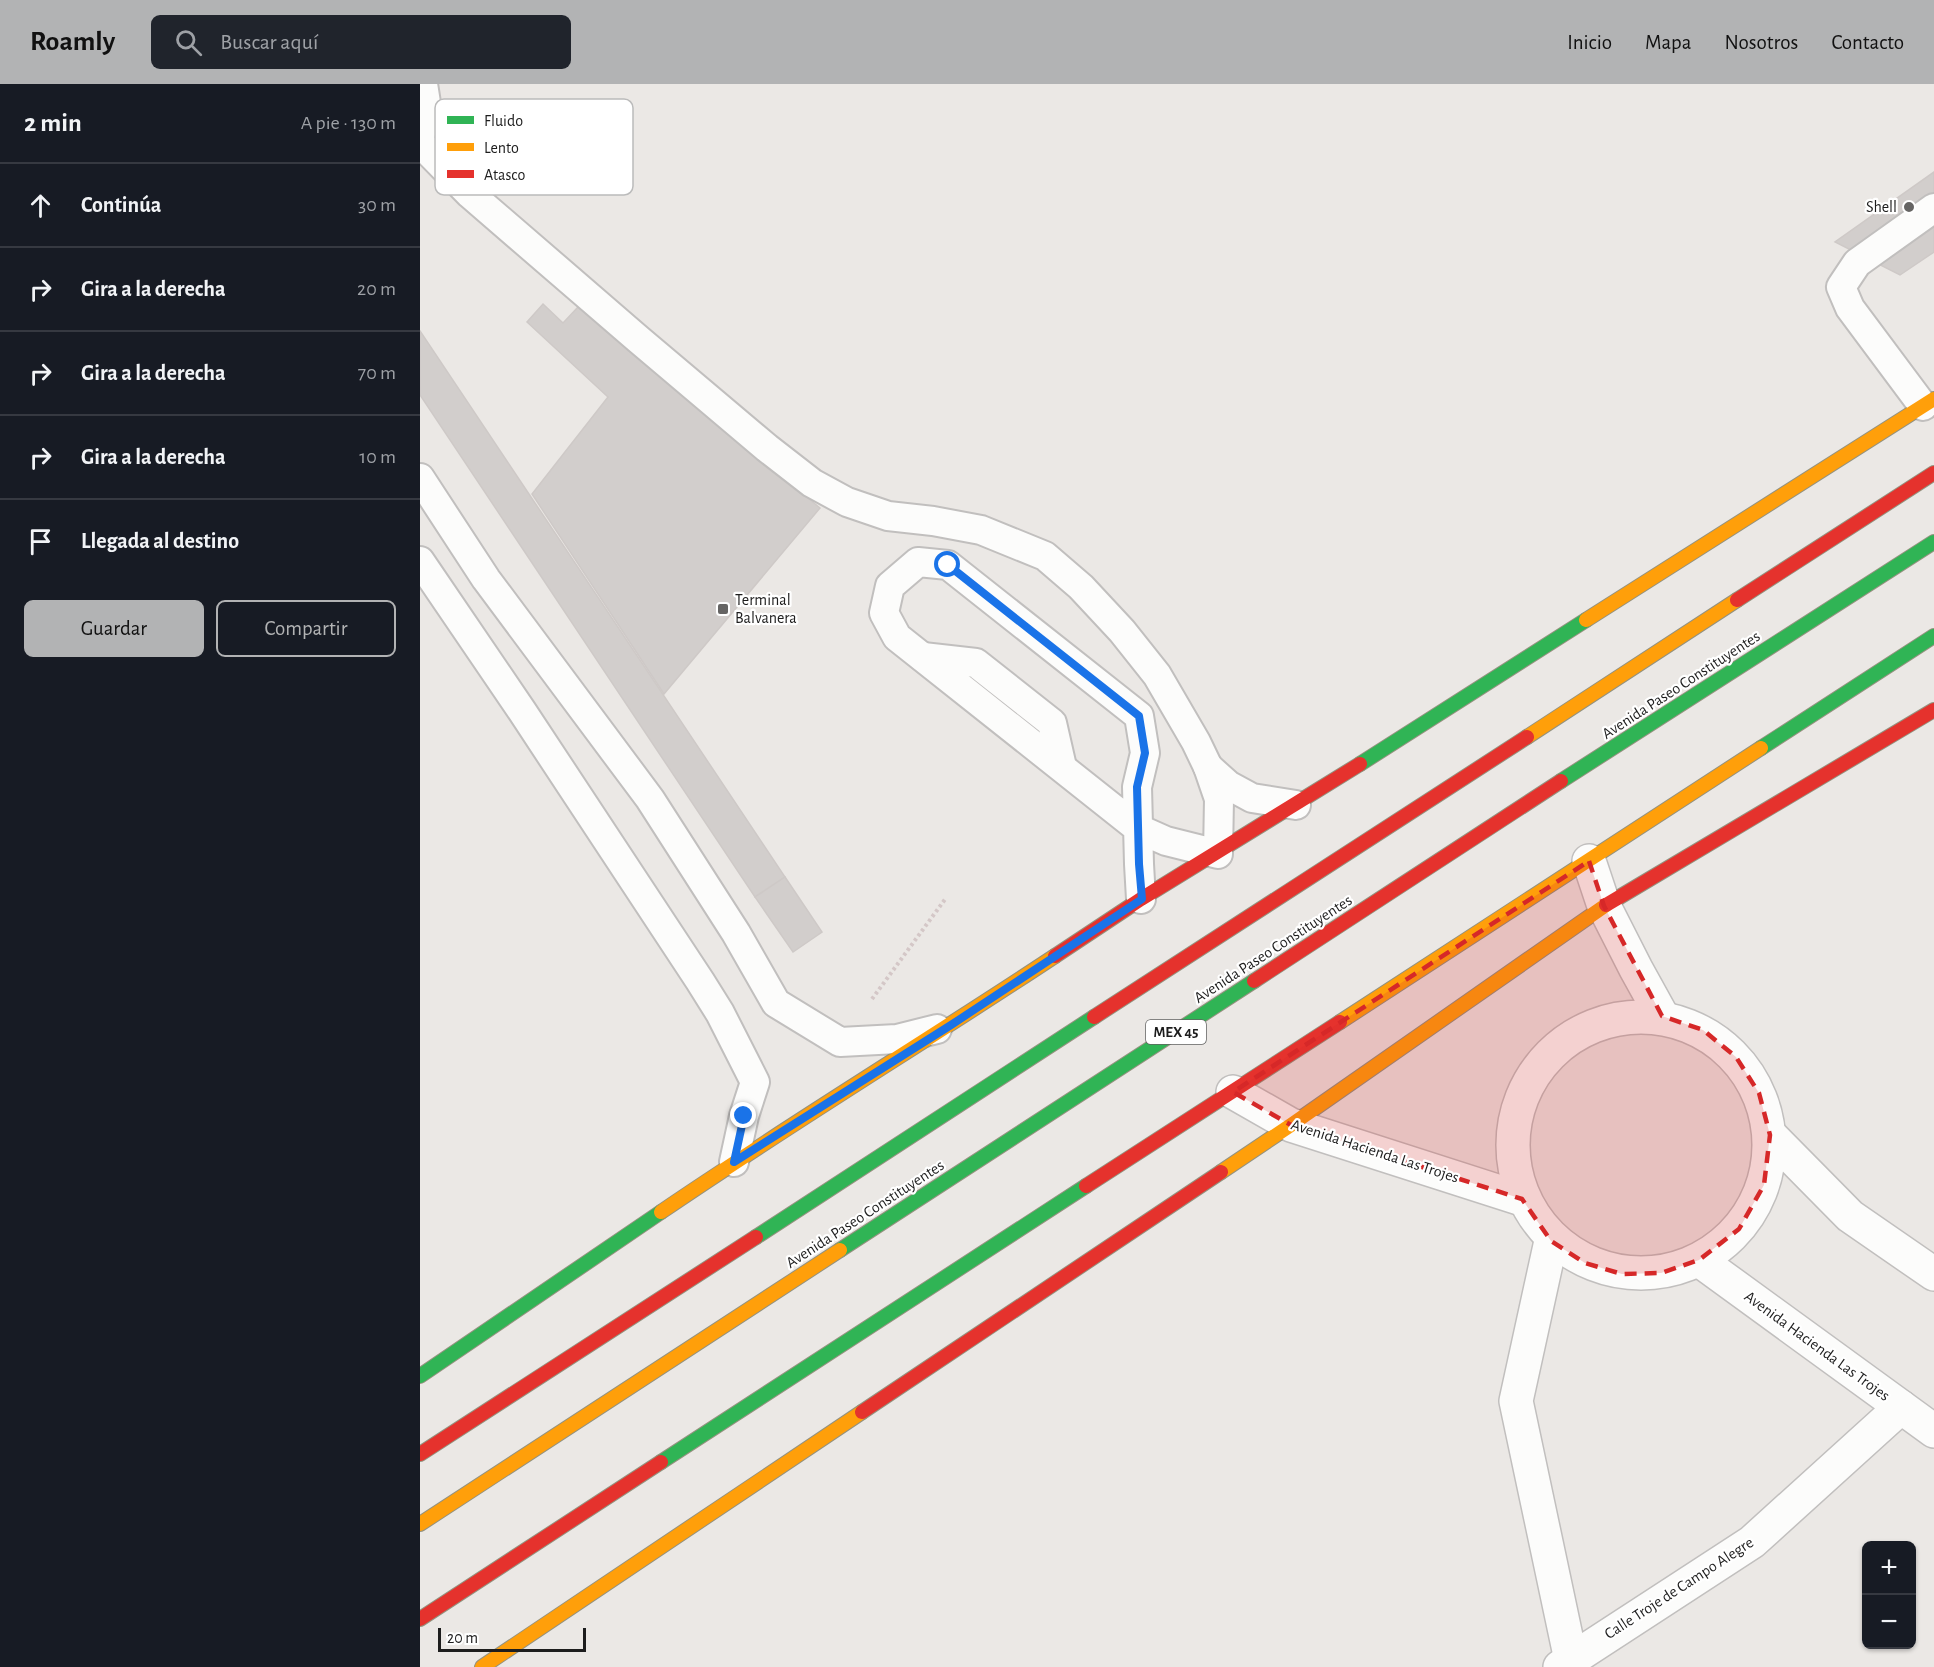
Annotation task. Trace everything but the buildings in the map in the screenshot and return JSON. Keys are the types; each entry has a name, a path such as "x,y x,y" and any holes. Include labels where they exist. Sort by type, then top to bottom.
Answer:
{"main road":[{"path":"420,1376 734,1162 951,1025 1142,899 1296,805 1929,402"},
{"path":"420,1454 1934,473"},
{"name":"Avenida Paseo Constituyentes","path":"420,1524 1484,831 1934,542"},
{"path":"420,1619 1934,636"},
{"path":"482,1667 1291,1125 1604,906 1934,710"}],"street":[{"path":"1589,861 1604,906 1662,1016"},
{"path":"1662,1016 1702,1030 1736,1057 1760,1093 1770,1135 1764,1185 1739,1229 1699,1260 1661,1273 1622,1274 1585,1263 1551,1241 1522,1200 1510,1131 1537,1066 1593,1023 1662,1016"},
{"name":"Avenida Hacienda Las Trojes","path":"1233,1092 1291,1125 1522,1200"},
{"path":"1770,1135 1850,1216 1934,1274"},
{"path":"1551,1241 1516,1401 1565,1664"},
{"name":"Avenida Hacienda Las Trojes","path":"1699,1260 1934,1431"},
{"name":"Calle Troje de Campo Alegre","path":"1565,1664 1752,1542 1900,1407"}],"lane":[{"path":"423,84 426,103 420,142 435,158"},
{"path":"471,195 620,324 812,483 847,502 888,516 981,530 1045,556 1081,586 1122,631 1157,675 1194,738 1208,766 1219,800 1218,854 1166,841 1139,829 1062,767 1052,723 976,663 923,657 897,637 884,613 890,586 918,562 948,565 1139,716 1145,753 1137,787 1139,829 1139,864 1142,899"},
{"path":"1929,402 1850,308 1841,287 1857,263 1934,208"},
{"path":"420,478 486,579 650,799 736,933 776,1004 840,1042 897,1039 951,1025"},
{"path":"420,561 724,1020 754,1082 734,1162"},
{"path":"1208,766 1228,785 1252,798 1296,805"}],"highlighted area":[{"path":"1589,861 1604,906 1662,1016 1703,1030 1736,1057 1759,1093 1770,1135 1764,1185 1739,1229 1699,1260 1661,1273 1622,1274 1585,1263 1551,1241 1522,1199 1291,1125 1233,1092"}],"traffic: fast":[{"path":"1561,781 1934,542"},
{"path":"1360,764 1586,620"},
{"path":"1761,748 1934,636"},
{"path":"840,1250 1254,981"},
{"path":"756,1237 1094,1017"},
{"path":"661,1462 1086,1186"},
{"path":"420,1376 661,1212"}],"traffic: slow":[{"path":"1586,620 1934,399"},
{"path":"1527,737 1737,600"},
{"path":"1340,1022 1761,748"},
{"path":"1221,1172 1606,905"},
{"path":"661,1212 1055,956"},
{"path":"420,1524 840,1250"},
{"path":"482,1667 862,1412"}],"traffic: jam":[{"path":"1737,600 1934,473"},
{"path":"1606,905 1934,710"},
{"path":"1094,1017 1527,737"},
{"path":"1055,956 1141,899 1360,764"},
{"path":"1254,981 1561,781"},
{"path":"1086,1186 1340,1022"},
{"path":"862,1412 1221,1172"},
{"path":"420,1454 756,1237"},
{"path":"420,1619 661,1462"}],"place":[{"name":"Shell","path":"1909,207"},
{"name":"Terminal Balvanera","path":"723,609"}],"route":[{"path":"744,1116 734,1162 951,1025 1142,899 1137,787 1145,753 1139,716 948,565"}]}
